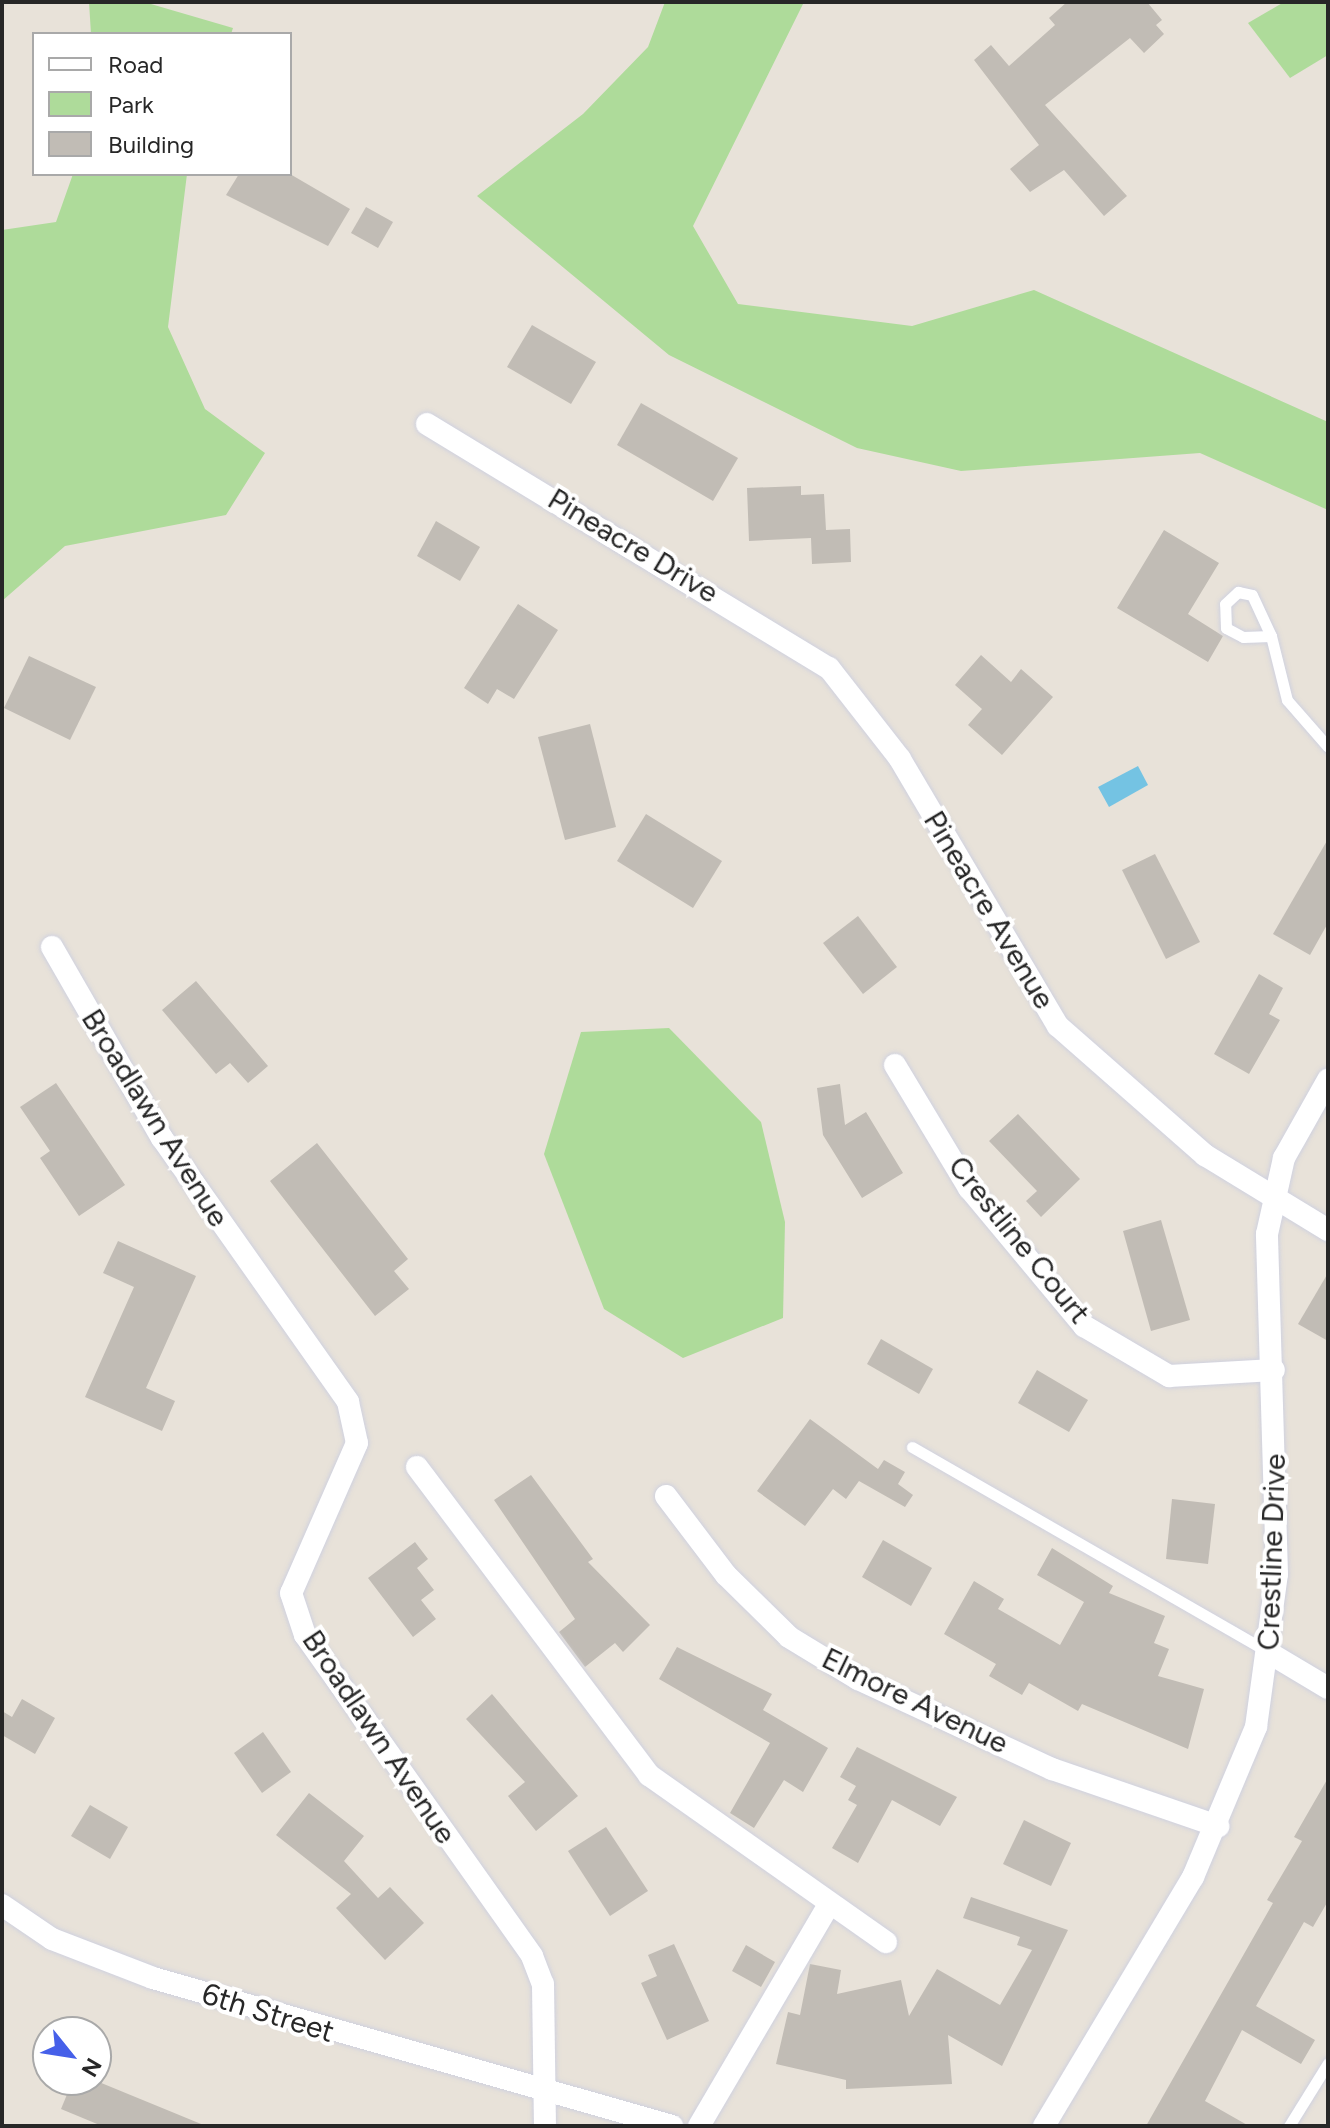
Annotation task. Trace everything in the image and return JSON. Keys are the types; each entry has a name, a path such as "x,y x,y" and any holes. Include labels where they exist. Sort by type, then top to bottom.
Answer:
{"street":[{"name":"Pineacre Drive","path":"427,424 789,638 835,674"},
{"name":"Pineacre Avenue","path":"835,674 900,759 1058,1026 1205,1155 1328,1230"},
{"name":"Broadlawn Avenue","path":"52,947 162,1138 348,1402 357,1443 291,1593 305,1635 532,1956 543,1984 545,2126"},
{"name":"Crestline Court","path":"895,1065 969,1188 1084,1326 1169,1376 1274,1370"},
{"name":"Crestline Drive","path":"1044,2126 1218,1826 1256,1727 1271,1654 1274,1370 1267,1234 1284,1158 1328,1080"},
{"path":"417,1467 622,1747 649,1775 828,1906 886,1942"},
{"name":"Elmore Avenue","path":"666,1496 726,1575 789,1637 858,1679 1052,1769 1218,1826"},
{"path":"1271,1654 1328,1688"},
{"name":"6th Street","path":"2,1905 89,1956 545,2093 672,2126"},
{"path":"699,2126 828,1906"}],"lane":[{"path":"1271,636 1243,637 1226,628 1225,604 1238,592 1252,595 1271,636 1287,700 1328,747"},
{"path":"912,1447 1271,1654"},
{"path":"1289,2126 1328,2063"}],"green space":[{"path":"89,2 144,2 233,28 232,32 91,32"},
{"path":"665,2 804,2 693,226 738,304 912,326 1034,290 1328,422 1328,510 1200,453 961,471 857,448 669,355 477,196 583,114 648,47"},
{"path":"1284,2 1328,2 1328,55 1290,78 1248,23"},
{"path":"72,176 187,176 168,327 205,409 265,453 226,515 65,546 2,601 2,230 56,222"},
{"path":"669,1028 761,1122 785,1222 783,1318 683,1358 604,1309 544,1154 581,1032"}],"water":[{"path":"1138,766 1148,785 1109,807 1098,787"}],"building":[{"path":"1067,2 1147,2 1162,20 1156,25 1164,34 1144,53 1130,38 1045,105 1127,196 1104,216 1064,170 1030,192 1010,169 1039,145 974,60 991,45 1009,66 1055,25 1049,18"},
{"path":"292,175 350,209 328,246 226,195 238,176"},
{"path":"366,207 393,222 378,248 351,233"},
{"path":"532,325 596,362 571,404 507,367"},
{"path":"641,403 738,458 713,501 617,445"},
{"path":"801,486 801,495 824,494 826,530 850,529 851,562 812,564 811,538 749,541 747,488"},
{"path":"436,521 480,547 460,581 417,556"},
{"path":"1164,530 1219,563 1188,614 1223,636 1208,662 1117,608"},
{"path":"518,604 558,630 514,699 497,689 488,704 464,688"},
{"path":"981,655 1011,682 1021,669 1053,697 1002,755 968,725 982,709 955,685"},
{"path":"29,656 96,687 70,740 4,708"},
{"path":"590,724 616,827 565,840 538,737"},
{"path":"646,814 722,861 693,908 617,861"},
{"path":"1328,839 1328,923 1310,955 1273,934"},
{"path":"1155,854 1200,942 1166,959 1122,870"},
{"path":"858,916 897,967 863,994 823,943"},
{"path":"1259,974 1283,988 1269,1014 1280,1020 1249,1074 1214,1054"},
{"path":"196,981 268,1066 248,1083 230,1063 216,1074 162,1010"},
{"path":"56,1083 125,1185 79,1216 40,1158 50,1151 20,1107"},
{"path":"840,1084 845,1125 866,1112 903,1173 862,1198 823,1135 817,1088"},
{"path":"1018,1114 1080,1179 1041,1217 1026,1201 1037,1191 989,1141"},
{"path":"317,1143 408,1259 394,1271 409,1289 375,1316 270,1181"},
{"path":"1161,1220 1190,1320 1151,1331 1123,1231"},
{"path":"118,1241 196,1276 146,1388 175,1401 162,1431 85,1397 134,1287 103,1273"},
{"path":"1328,1273 1328,1341 1298,1324"},
{"path":"881,1339 933,1369 919,1394 867,1364"},
{"path":"1037,1370 1088,1400 1069,1432 1018,1403"},
{"path":"810,1419 878,1469 884,1460 905,1472 898,1484 913,1495 905,1507 859,1481 846,1499 833,1489 805,1526 757,1491"},
{"path":"531,1475 593,1559 588,1562 650,1625 623,1652 615,1643 585,1667 559,1632 575,1619 494,1500"},
{"path":"1172,1499 1215,1504 1208,1564 1166,1559"},
{"path":"883,1540 932,1568 911,1606 862,1577"},
{"path":"415,1542 428,1559 417,1568 434,1590 421,1600 436,1619 413,1637 368,1578"},
{"path":"1052,1548 1113,1586 1109,1593 1165,1616 1154,1643 1169,1649 1158,1676 1204,1689 1188,1749 1082,1704 1078,1711 1029,1683 1022,1695 989,1676 996,1664 944,1634 974,1581 1004,1599 998,1609 1060,1645 1084,1602 1037,1575"},
{"path":"677,1647 772,1694 763,1710 828,1748 803,1792 784,1780 754,1828 730,1813 770,1743 659,1679"},
{"path":"492,1694 578,1796 536,1831 508,1796 525,1782 466,1719"},
{"path":"22,1699 55,1718 35,1754 2,1735 2,1711 12,1717"},
{"path":"263,1732 291,1772 262,1793 234,1753"},
{"path":"857,1747 957,1797 940,1826 892,1800 858,1863 832,1848 857,1805 848,1800 856,1786 840,1777"},
{"path":"1328,1778 1328,1901 1313,1927 1304,1922 1256,2006 1315,2040 1301,2064 1242,2030 1205,2101 1249,2126 1146,2126 1273,1903 1267,1900 1302,1841 1294,1837"},
{"path":"309,1793 364,1836 344,1861 378,1898 390,1887 424,1923 385,1960 336,1908 351,1894 276,1835"},
{"path":"90,1805 128,1827 110,1859 71,1836"},
{"path":"1024,1820 1071,1843 1051,1886 1003,1864"},
{"path":"606,1827 648,1891 610,1916 568,1851"},
{"path":"971,1897 1068,1930 1002,2066 948,2035 952,2084 846,2089 846,2080 776,2064 788,2012 800,2015 810,1964 841,1970 837,1994 901,1980 909,2016 937,1969 1000,2005 1032,1950 1017,1945 1020,1937 963,1918"},
{"path":"674,1944 709,2021 667,2040 641,1983 657,1976 648,1955"},
{"path":"746,1945 775,1962 761,1987 732,1971"},
{"path":"112,2087 206,2126 102,2126 61,2109 66,2096 112,2096"}]}
